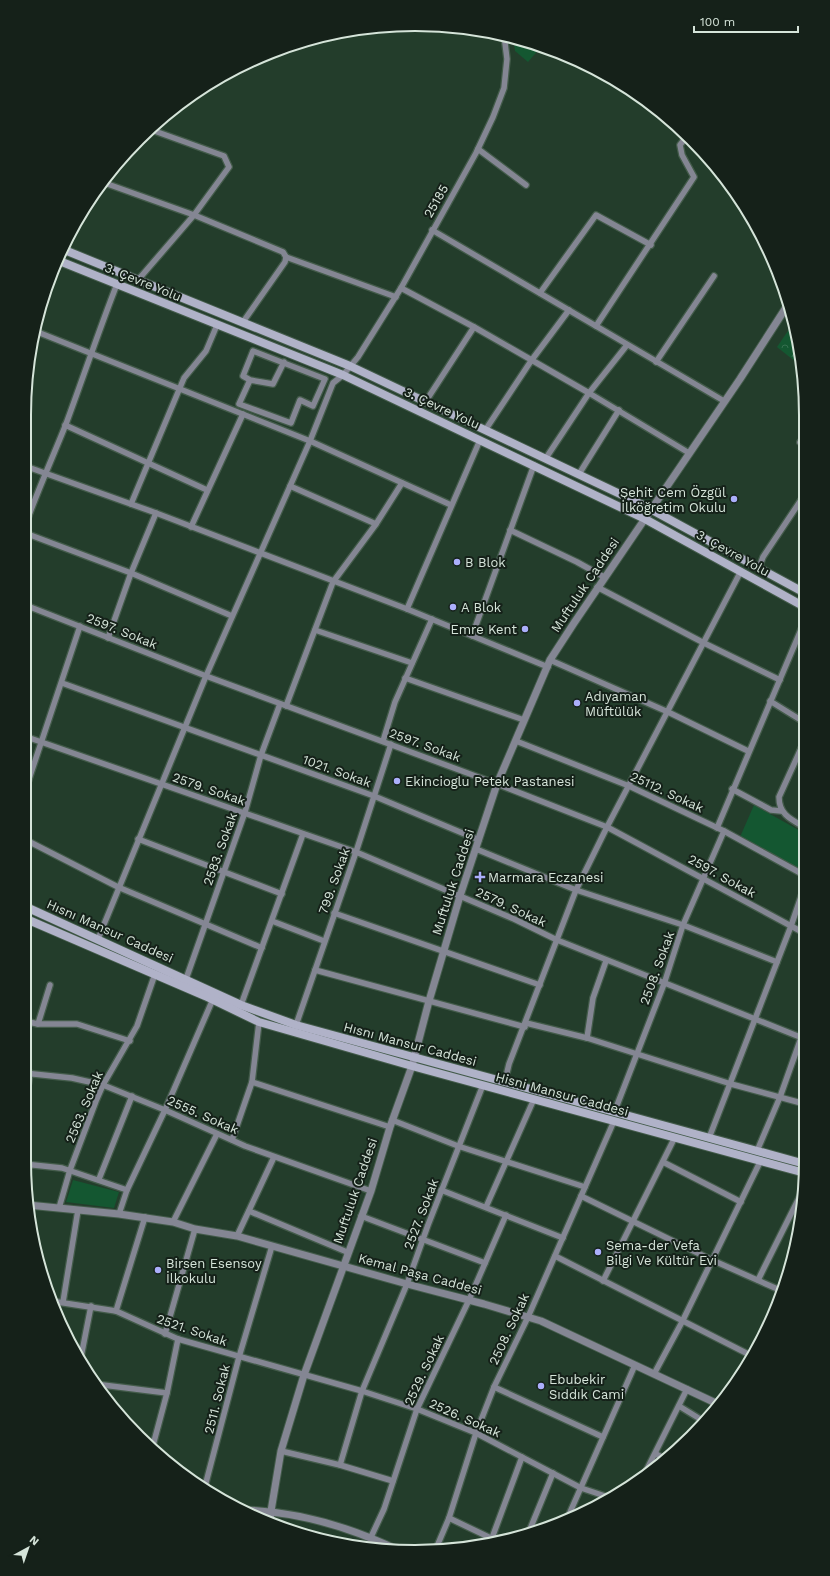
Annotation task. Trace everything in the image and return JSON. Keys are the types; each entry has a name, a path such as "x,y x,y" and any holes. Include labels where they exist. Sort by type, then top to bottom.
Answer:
{"main road":[{"name":"3. Çevre Yolu","path":"68,251 350,366 426,401 652,509 799,590"},
{"name":"3. Çevre Yolu","path":"63,262 343,374 645,519 799,604"},
{"name":"Hısnı Mansur Caddesi","path":"31,909 241,1005 296,1025 413,1062 505,1081 614,1117 709,1138 799,1162"},
{"name":"Hisni Mansur Caddesi","path":"31,921 213,999 259,1022 413,1062 483,1085 534,1099 614,1117 675,1137 799,1172"}],"street":[{"name":"25185","path":"98,939 118,886 206,676 310,441 333,383 358,357 402,288 494,117 504,88 507,59 505,42"},
{"path":"138,280 194,215 229,167 224,156 156,131"},
{"path":"596,326 651,245 694,176 682,155 680,145 684,140"},
{"path":"478,149 526,185"},
{"path":"108,184 194,215 283,252 286,257 396,297"},
{"path":"540,293 596,215 651,245"},
{"path":"432,230 724,402"},
{"path":"243,322 285,262 286,257"},
{"path":"656,362 714,276"},
{"path":"31,509 44,473 65,425 117,284"},
{"path":"402,288 474,327 619,410 689,454"},
{"path":"486,429 531,361 569,310"},
{"name":"Muftuluk Caddesi","path":"271,1517 281,1451 304,1375 370,1191 391,1124 413,1062 429,1001 460,896 497,784 524,720 549,663 597,587 652,509 784,310"},
{"path":"131,504 179,388 188,373 206,351 217,325"},
{"path":"426,401 474,327"},
{"path":"40,333 91,352 310,441 451,505"},
{"path":"546,458 589,393 627,345"},
{"path":"250,380 239,404 291,423 300,400 313,406 324,379 284,362 253,351 243,376 250,380 274,384 284,362"},
{"path":"579,474 619,410"},
{"path":"191,527 243,414"},
{"path":"270,425 274,417"},
{"path":"65,425 207,490"},
{"path":"407,609 480,440"},
{"path":"472,636 534,465"},
{"path":"31,468 156,513 432,618 472,636 549,663 668,712 748,751"},
{"path":"286,706 334,582 376,524 402,483"},
{"path":"290,486 376,524"},
{"path":"759,568 763,557 799,503"},
{"path":"108,638 131,573 156,513"},
{"path":"510,530 577,562 604,577"},
{"path":"31,535 131,573 232,616"},
{"path":"505,1081 509,1064 576,890 607,827 741,571"},
{"path":"597,587 704,643 780,680"},
{"name":"2597. Sokak","path":"31,607 206,676 391,744 607,827 799,930"},
{"path":"383,741 395,702 432,618"},
{"path":"31,774 80,626"},
{"path":"315,630 412,663"},
{"path":"717,828 748,751 799,635"},
{"path":"405,678 524,720"},
{"name":"1021. Sokak","path":"62,683 186,726 374,796 479,840"},
{"path":"770,702 799,719"},
{"name":"2583. Sokak","path":"186,979 245,812 261,754 280,704"},
{"name":"2579. Sokak","path":"31,739 245,812 356,852 460,896 606,961 799,1037"},
{"name":"25112. Sokak","path":"516,741 629,786 724,831 799,871"},
{"name":"799. Sokak","path":"296,1025 356,852 391,744"},
{"path":"799,753 779,797 781,811 788,818 799,824"},
{"path":"732,790 771,810 781,811"},
{"name":"2508. Sokak","path":"438,1544 449,1518 476,1433 494,1387 528,1317 614,1117 664,984 684,925 724,831"},
{"path":"241,1005 303,834"},
{"path":"138,839 282,894"},
{"path":"31,842 118,886 205,925 262,948"},
{"path":"476,849 576,890 684,925 777,962"},
{"path":"709,1138 731,1084 799,903"},
{"path":"334,913 444,950 540,985"},
{"path":"272,921 324,941"},
{"path":"587,1038 593,998 606,961"},
{"path":"315,970 429,1001 525,1025 587,1038 731,1084 799,1102"},
{"name":"2563. Sokak","path":"59,1208 70,1170 103,1085 130,1041 155,974"},
{"path":"38,1024 50,985"},
{"path":"119,1214 128,1190 165,1110 213,999"},
{"path":"31,1022 38,1024 77,1024 130,1041"},
{"path":"232,1140 252,1082 259,1022"},
{"path":"757,1151 799,1049"},
{"name":"2555. Sokak","path":"31,1073 72,1078 103,1085 274,1157 370,1191"},
{"path":"252,1082 391,1124 585,1187"},
{"name":"2527. Sokak","path":"340,1464 362,1391 406,1284 458,1146 483,1085"},
{"path":"99,1179 132,1096"},
{"path":"486,1207 534,1099"},
{"path":"173,1222 217,1134"},
{"path":"603,1281 675,1137"},
{"path":"237,1236 274,1157"},
{"path":"663,1162 741,1202"},
{"path":"654,1374 682,1322 760,1162"},
{"path":"31,1165 70,1170 128,1190"},
{"path":"441,1190 563,1238"},
{"path":"581,1196 634,1220 712,1260 777,1289"},
{"name":"Kemal Paşa Caddesi","path":"34,1206 144,1217 173,1222 195,1229 237,1236 406,1284 541,1320 714,1402"},
{"path":"758,1280 796,1209"},
{"path":"62,1302 78,1210"},
{"path":"249,1211 347,1252"},
{"name":"2529. Sokak","path":"371,1537 394,1481 417,1409 469,1300 506,1215"},
{"path":"361,1216 485,1263"},
{"path":"116,1311 144,1217"},
{"path":"165,1334 195,1229"},
{"name":"2511. Sokak","path":"206,1483 239,1357 272,1246"},
{"path":"555,1256 682,1322 747,1354"},
{"name":"2521. Sokak","path":"58,1302 116,1311 178,1339 304,1375"},
{"path":"82,1353 91,1306"},
{"path":"154,1443 167,1393 178,1339"},
{"path":"571,1512 635,1365"},
{"name":"2526. Sokak","path":"304,1375 362,1391 417,1409 476,1433 581,1488 604,1496"},
{"path":"103,1385 167,1393"},
{"path":"494,1387 603,1437"},
{"path":"649,1466 687,1389"},
{"path":"679,1406 700,1419"},
{"path":"281,1451 340,1464 394,1481"},
{"path":"656,1454 660,1456"},
{"path":"492,1537 522,1457"},
{"path":"531,1527 553,1473"},
{"path":"256,1510 271,1511 371,1537 385,1544"},
{"path":"449,1518 491,1538"}],"green space":[{"path":"514,44 538,51 528,62 515,51"},
{"path":"789,329 795,362 777,347"},
{"path":"754,805 799,830 799,869 740,837"},
{"path":"73,1180 119,1192 114,1208 66,1202"}],"place":[{"name":"Şehit Cem Özgül İlköğretim Okulu","path":"734,499"},
{"name":"B Blok","path":"457,562"},
{"name":"A Blok","path":"453,607"},
{"name":"Emre Kent","path":"525,629"},
{"name":"Adıyaman Müftülük","path":"577,703"},
{"name":"Ekincioglu Petek Pastanesi","path":"397,781"},
{"name":"Marmara Eczanesi","path":"480,877"},
{"name":"Sema-der Vefa Bilgi Ve Kültür Evi","path":"598,1252"},
{"name":"Birsen Esensoy İlkokulu","path":"158,1270"},
{"name":"Ebubekir Sıddık Cami","path":"541,1386"}]}
